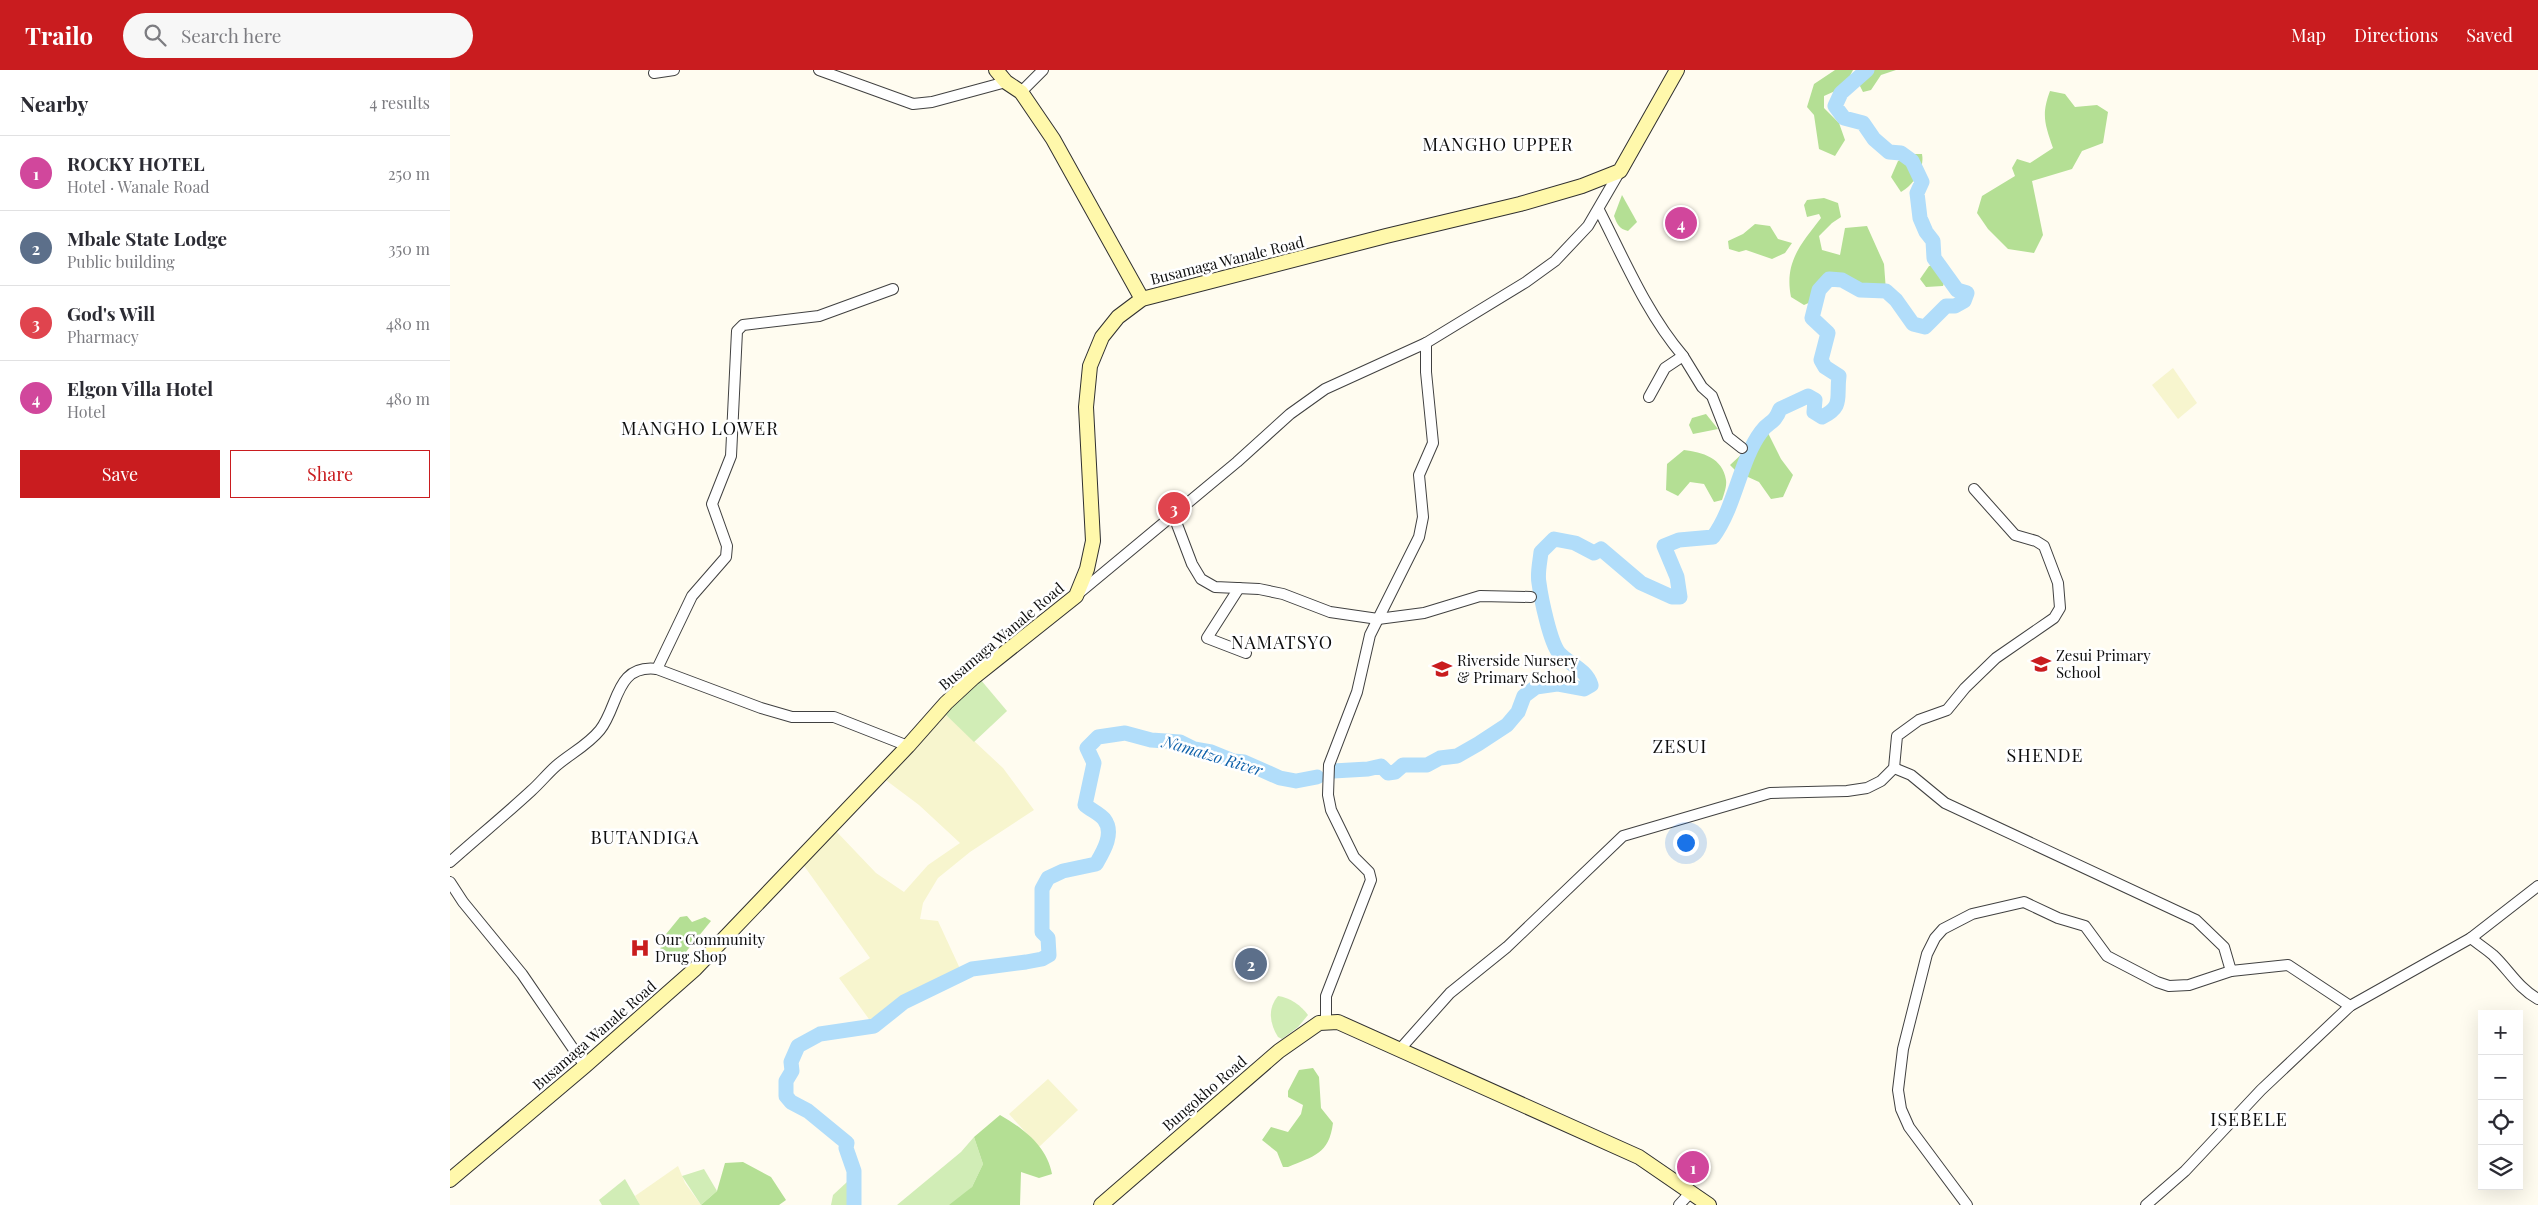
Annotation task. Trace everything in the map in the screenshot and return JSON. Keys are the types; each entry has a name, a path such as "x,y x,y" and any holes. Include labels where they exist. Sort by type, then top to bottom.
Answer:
{"street":[{"path":"654,73 674,70"},
{"path":"819,70 912,104 932,102 1006,82"},
{"path":"996,70 1006,82 1021,92 1053,139 1142,298"},
{"path":"1021,92 1043,70"},
{"path":"1076,596 1172,514 1237,462 1290,414 1325,389 1426,343 1526,282 1555,260 1580,237 1598,210 1677,70"},
{"name":"Busamaga Wanale Road","path":"450,1180 585,1066 695,969 908,746 946,703 972,678 1076,596 1087,569 1093,541 1086,407 1090,366 1102,337 1118,317 1142,298 1520,204 1582,186 1620,170"},
{"path":"1598,210 1646,300 1702,387 1712,396 1728,437 1742,448"},
{"path":"657,669 692,596 726,557 727,546 712,504 732,447 737,331 743,325 819,316 893,289"},
{"path":"1426,343 1426,372 1433,443 1419,475 1422,527 1410,559 1378,620 1366,649 1362,675 1350,714 1329,765 1329,804 1354,857 1369,872 1372,880 1326,996 1332,1022 1401,1048 1639,1157 1709,1205"},
{"path":"1649,397 1665,368 1683,356"},
{"path":"1401,1048 1417,1027 1450,992 1507,947 1623,836 1770,793 1847,791 1867,788 1882,781 1894,768 1897,736 1919,720 1947,710 1968,685 1996,658 2054,618 2060,608 2058,583 2044,546 2036,541 2015,535 1974,489"},
{"path":"1172,514 1192,564 1201,579 1214,588 1259,589 1283,594 1330,612 1378,620 1424,613 1480,596 1531,596"},
{"path":"1238,588 1207,638 1246,653"},
{"path":"450,862 532,790 554,768 591,740 602,728 620,687 628,676 644,667 657,669 761,708 792,717 834,717 908,746"},
{"path":"1894,768 1911,775 1945,803 2196,920 2224,947 2231,971"},
{"path":"450,882 463,902 522,974 585,1066"},
{"path":"2146,1205 2185,1171 2261,1090 2350,1006 2471,938 2538,886"},
{"path":"1967,1205 1909,1127 1901,1109 1898,1090 1903,1049 1927,954 1935,938 1943,929 1972,914 2024,902 2058,918 2085,926 2107,956 2157,982 2169,986 2189,985 2231,971 2288,966 2350,1006"},
{"path":"2471,938 2494,956 2512,979 2527,993 2538,999"},
{"name":"Bungokho Road","path":"1101,1205 1279,1051 1308,1030 1332,1022"},
{"path":"1679,1205 1691,1192"}],"shaded area":[{"path":"2173,368 2197,403 2178,419 2152,385"},
{"path":"943,712 1003,768 1034,810 970,852 938,878 923,903 920,919 938,921 962,973 904,1002 874,1026 839,978 870,958 802,863 835,830 876,873 904,892 928,865 960,843 919,805 883,778"},
{"path":"1048,1079 1078,1110 1039,1147 1009,1114"},
{"path":"678,1166 685,1183 701,1205 640,1205 635,1196"}],"green space":[{"path":"1835,70 1853,70 1844,87 1824,96 1824,108 1839,123 1845,140 1835,156 1819,149 1814,115 1807,107 1814,84"},
{"path":"1866,70 1896,70 1881,75 1871,90 1863,92 1857,80"},
{"path":"2050,91 2065,94 2075,107 2097,105 2108,112 2103,143 2082,151 2072,169 2032,181 2043,235 2034,253 2008,249 1988,229 1977,213 1982,196 2015,176 2012,168 2017,159 2030,163 2053,148 2045,120 2047,99"},
{"path":"1912,154 1922,154 1922,165 1914,181 1901,192 1891,177 1898,161"},
{"path":"1622,195 1637,222 1628,231 1619,226 1614,216"},
{"path":"1824,198 1838,203 1841,217 1819,236 1822,250 1840,255 1845,228 1867,226 1884,264 1886,291 1860,290 1842,280 1829,279 1819,290 1813,301 1804,305 1791,297 1789,285 1792,263 1801,245 1821,218 1819,214 1807,217 1804,205 1807,200"},
{"path":"1755,224 1770,226 1778,239 1792,243 1785,253 1772,259 1746,250 1739,252 1729,249 1728,241 1743,234"},
{"path":"1935,265 1946,276 1943,286 1926,287 1920,279 1929,266"},
{"path":"1706,414 1718,429 1693,434 1689,425 1692,418"},
{"path":"1768,433 1781,459 1793,475 1783,497 1771,499 1759,482 1737,472 1730,465 1744,452 1755,435"},
{"path":"1684,450 1698,452 1716,461 1721,466 1726,482 1722,500 1714,502 1704,484 1690,482 1678,496 1666,490 1667,464"},
{"path":"980,679 1007,711 974,742 943,712"},
{"path":"687,916 692,922 705,917 711,921 685,953 669,958 660,951 662,939 680,917"},
{"path":"1278,996 1295,1002 1308,1015 1298,1027 1282,1039 1275,1032 1271,1017 1272,1006"},
{"path":"1313,1068 1319,1077 1321,1108 1333,1123 1331,1133 1324,1148 1319,1152 1305,1160 1288,1167 1283,1167 1277,1152 1262,1140 1271,1127 1288,1132 1301,1114 1303,1105 1288,1097 1288,1091 1299,1070"},
{"path":"1000,1115 1033,1139 1045,1155 1052,1174 1039,1178 1021,1172 1020,1205 949,1205 972,1187 983,1164 974,1137"},
{"path":"974,1137 983,1164 972,1187 958,1205 897,1205 961,1152"},
{"path":"743,1162 771,1177 786,1200 779,1205 701,1205 717,1191 725,1163"},
{"path":"704,1169 717,1191 701,1205 682,1176"},
{"path":"625,1179 640,1205 602,1205 599,1200"},
{"path":"847,1182 860,1200 860,1205 831,1205 833,1195"}],"waterway":[{"path":"1333,771 1368,769 1381,766 1388,773 1395,772 1403,765 1427,765 1440,758 1457,756 1507,725 1518,712 1524,696 1536,687 1557,684 1584,689 1591,685 1582,671 1559,653 1552,640 1546,620 1538,572 1541,552 1554,539 1575,543 1594,553 1601,549 1641,583 1672,597 1680,597 1677,577 1664,546 1679,540 1713,537 1727,512 1754,443 1764,428 1776,418 1780,409 1808,396 1815,400 1814,412 1822,417 1834,409 1838,401 1839,376 1825,367 1821,360 1828,333 1812,318 1819,290 1829,279 1842,280 1860,290 1886,291 1896,300 1913,324 1925,327 1946,306 1955,306 1964,301 1967,293 1957,290 1934,258 1933,241 1926,232 1920,218 1917,193 1922,182 1912,161 1901,153 1889,152 1874,139 1863,123 1844,118 1835,106 1841,93 1867,70"},
{"name":"Namatzo River","path":"854,1205 854,1171 846,1148 847,1143 808,1111 791,1102 786,1096 786,1081 792,1071 791,1062 798,1046 820,1034 874,1026 904,1002 972,969 1026,962 1042,959 1049,955 1048,938 1042,932 1042,889 1048,878 1063,871 1096,864 1107,842 1107,824 1100,815 1085,805 1094,763 1087,748 1098,737 1125,733 1151,740 1180,742 1194,749 1211,752 1233,761 1244,762 1280,778 1296,781 1317,777"}],"place":[{"name":"Elgon Villa Hotel","path":"1681,223"},
{"name":"God's Will","path":"1174,508"},
{"name":"Zesui Primary School","path":"2041,664"},
{"name":"Riverside Nursery & Primary School","path":"1442,669"},
{"name":"Our Community Drug Shop","path":"640,948"},
{"name":"Mbale State Lodge","path":"1251,964"},
{"name":"ROCKY HOTEL","path":"1693,1167"}],"district":[{"name":"MANGHO UPPER","path":"1498,144"},
{"name":"MANGHO LOWER","path":"700,428"},
{"name":"NAMATSYO","path":"1282,642"},
{"name":"ZESUI","path":"1680,746"},
{"name":"SHENDE","path":"2045,755"},
{"name":"BUTANDIGA","path":"645,837"},
{"name":"ISEBELE","path":"2249,1119"}]}
